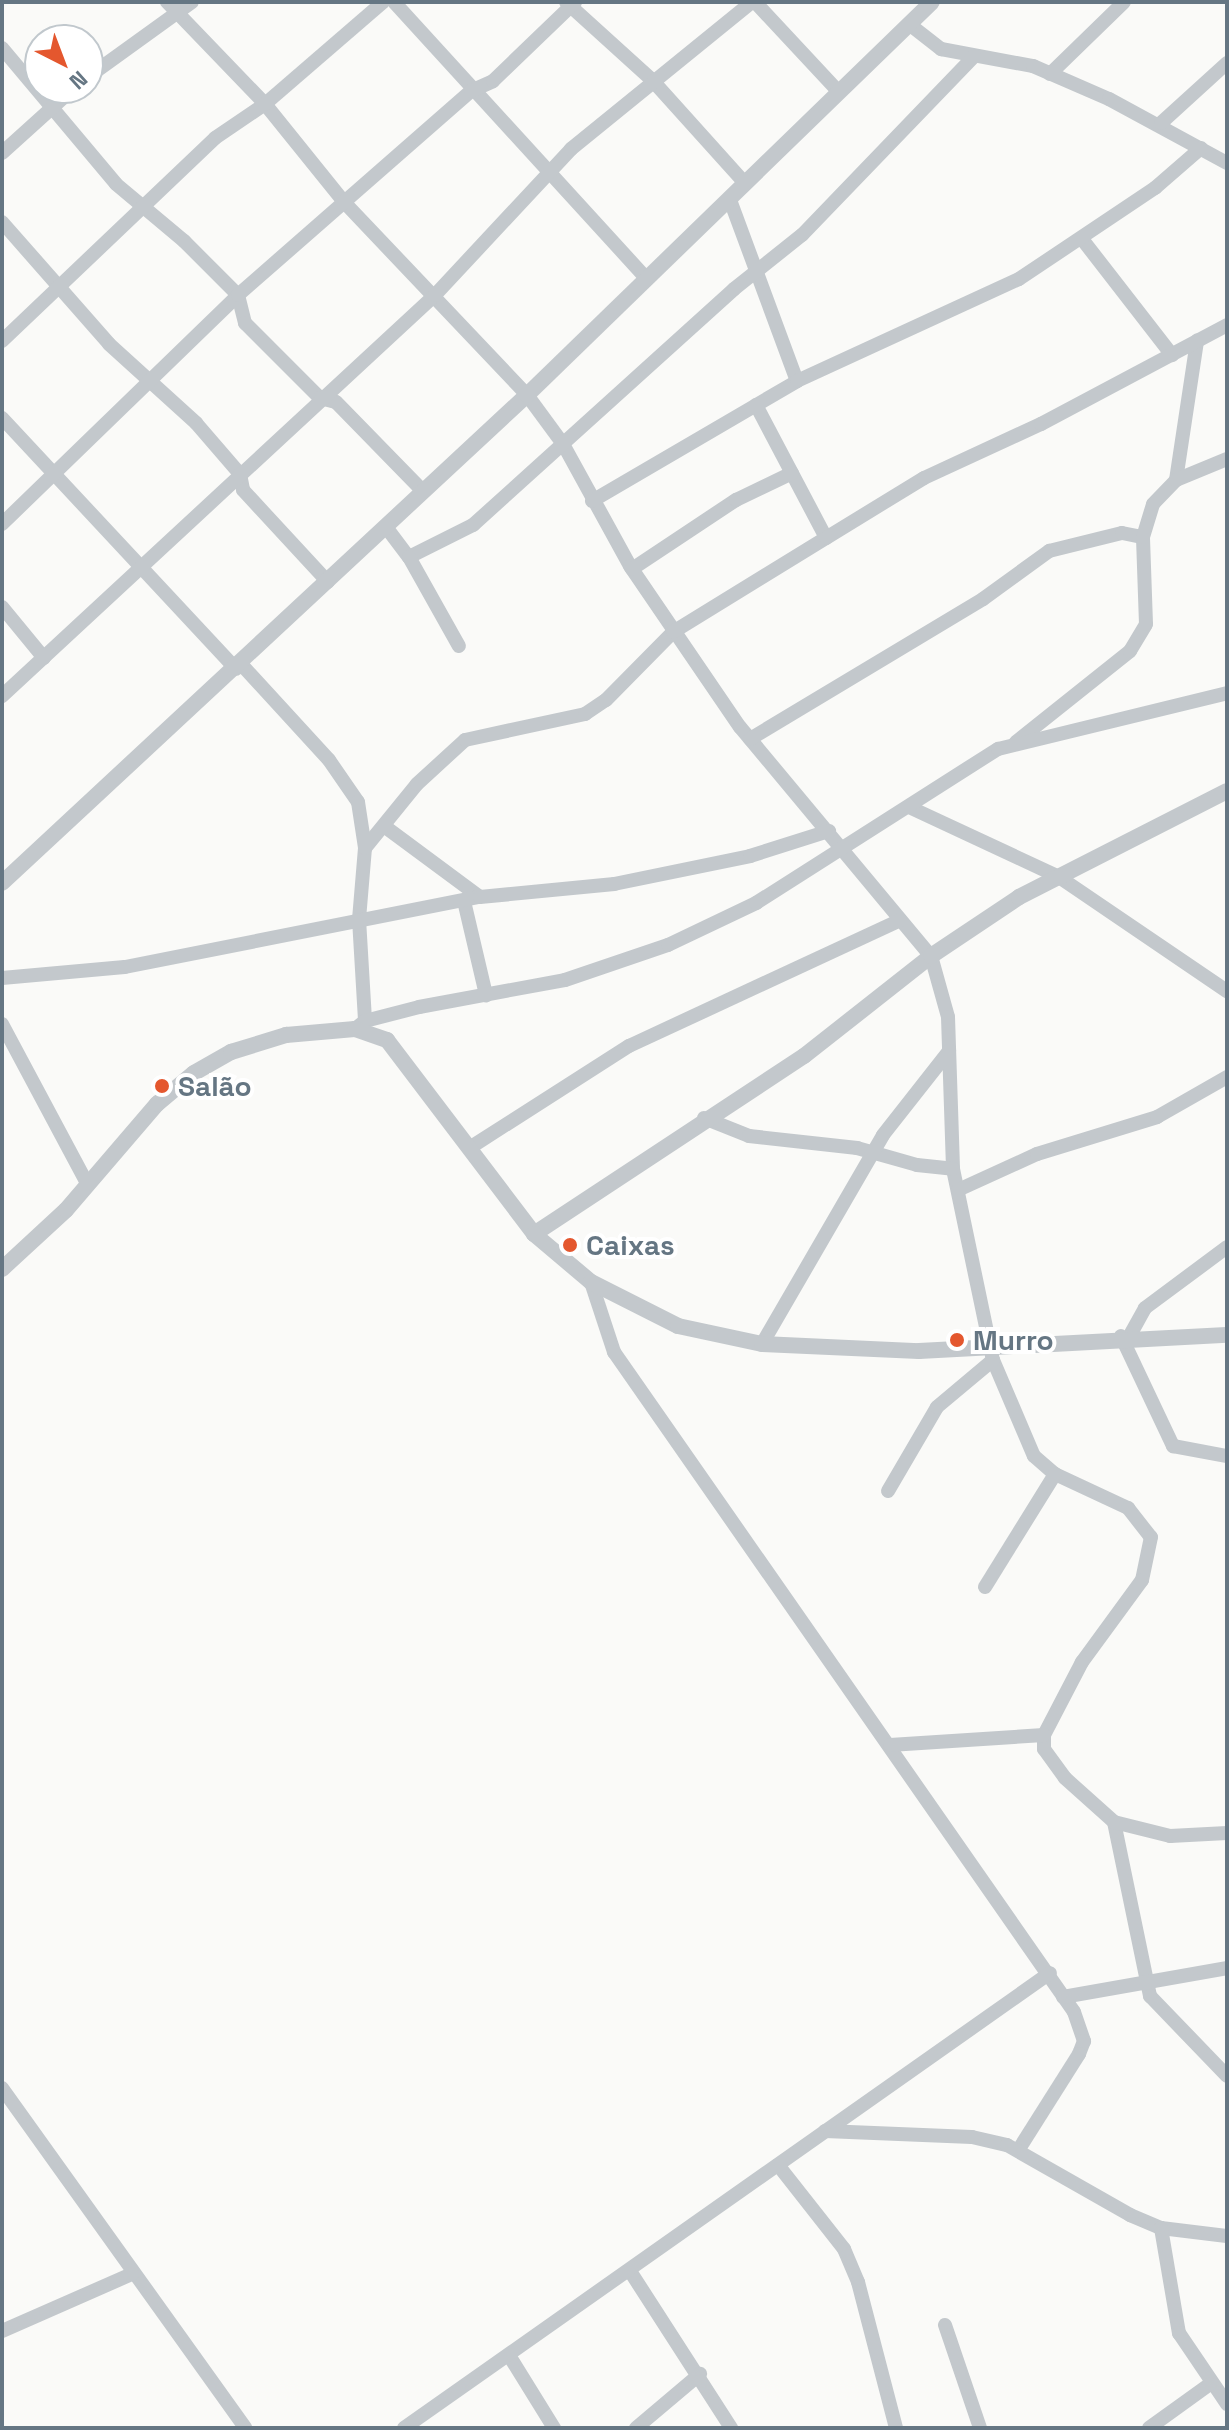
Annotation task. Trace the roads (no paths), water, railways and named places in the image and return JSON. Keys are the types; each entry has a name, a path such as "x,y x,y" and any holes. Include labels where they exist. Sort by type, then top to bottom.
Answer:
{"street":[{"path":"104,63 170,6 192,2"},
{"path":"2,341 215,138 265,104 383,2"},
{"path":"394,2 471,91 647,279"},
{"path":"2,696 320,398 435,295 613,110 754,2 839,92"},
{"path":"2,883 527,395 932,2"},
{"path":"1050,74 1124,2"},
{"path":"2,524 152,384 238,295 471,91 493,81 570,4 653,81 745,183"},
{"path":"170,6 265,104 344,202 527,395 563,444 632,569 750,739 931,956 948,1017 953,1169 994,1354 1034,1456 1055,1474 1128,1508 1151,1537 1151,1553 1142,1580 1082,1662 1044,1735 1051,1762 1114,1822 1170,1836 1227,1833"},
{"path":"909,24 941,49 1050,74 1161,123 1227,163"},
{"path":"2,48 53,105 116,184 143,204 238,295 245,323 320,398 336,402 423,491"},
{"path":"409,557 473,525 852,186 974,56"},
{"path":"1161,123 1227,63"},
{"path":"2,153 53,105"},
{"path":"592,501 797,381 1019,279 1082,239 1201,148"},
{"path":"730,200 797,381"},
{"path":"2,222 60,288 240,474 243,490 328,582"},
{"path":"1082,239 1172,355"},
{"path":"365,848 417,784 465,740 585,714 606,700 673,632 924,478 1227,325"},
{"path":"1176,480 1197,341"},
{"path":"756,405 826,538"},
{"path":"2,418 348,783 358,802 365,848 359,919 360,1025"},
{"path":"2,1269 22,1255 157,1104 206,1066 286,1035 360,1025 565,980 668,945 756,903 1015,743 1130,651 1146,624 1143,537 1153,504 1176,480 1227,459"},
{"path":"632,569 736,500 792,473"},
{"path":"386,527 409,557 459,646"},
{"path":"750,739 983,599 1049,551 1122,533 1143,537"},
{"path":"2,607 44,658"},
{"path":"1015,743 1227,693"},
{"path":"534,1234 704,1118 804,1056 931,956 1019,897 1227,791"},
{"path":"909,807 1059,877 1227,991"},
{"path":"384,826 480,897"},
{"path":"2,978 125,967 480,897 614,884 750,856 829,831"},
{"path":"464,901 486,995"},
{"path":"471,1147 629,1046 900,920"},
{"path":"2,1024 87,1183"},
{"path":"360,1025 387,1040 534,1234 591,1282 678,1326 762,1344 994,1354 1125,1336 1227,1335"},
{"path":"762,1344 872,1153 914,1089 949,1051"},
{"path":"958,1190 1037,1154 1157,1117 1227,1077"},
{"path":"704,1118 749,1136 872,1153 953,1169"},
{"path":"1125,1336 1145,1308 1227,1247"},
{"path":"591,1282 614,1352 1050,1973 1063,1997 1084,2041 1019,2149"},
{"path":"1125,1336 1173,1446 1227,1456"},
{"path":"888,1491 937,1407 994,1354"},
{"path":"985,1587 1055,1474"},
{"path":"890,1745 1044,1735"},
{"path":"1114,1822 1143,1981 1163,2012 1227,2076"},
{"path":"1063,1997 1227,1968"},
{"path":"404,2428 510,2357 1050,1973"},
{"path":"2,2088 245,2428"},
{"path":"825,2131 972,2137 1019,2149 1161,2228 1227,2236"},
{"path":"778,2165 844,2249 858,2282 896,2428"},
{"path":"1161,2228 1172,2314 1192,2361 1227,2404"},
{"path":"630,2271 700,2374 731,2428"},
{"path":"2,2331 132,2274"},
{"path":"945,2325 980,2428"},
{"path":"510,2357 554,2428"},
{"path":"636,2428 700,2374"},
{"path":"1149,2428 1210,2384"}],"place":[{"name":"Salão","path":"162,1086"},
{"name":"Caixas","path":"570,1245"},
{"name":"Murro","path":"957,1340"}]}
